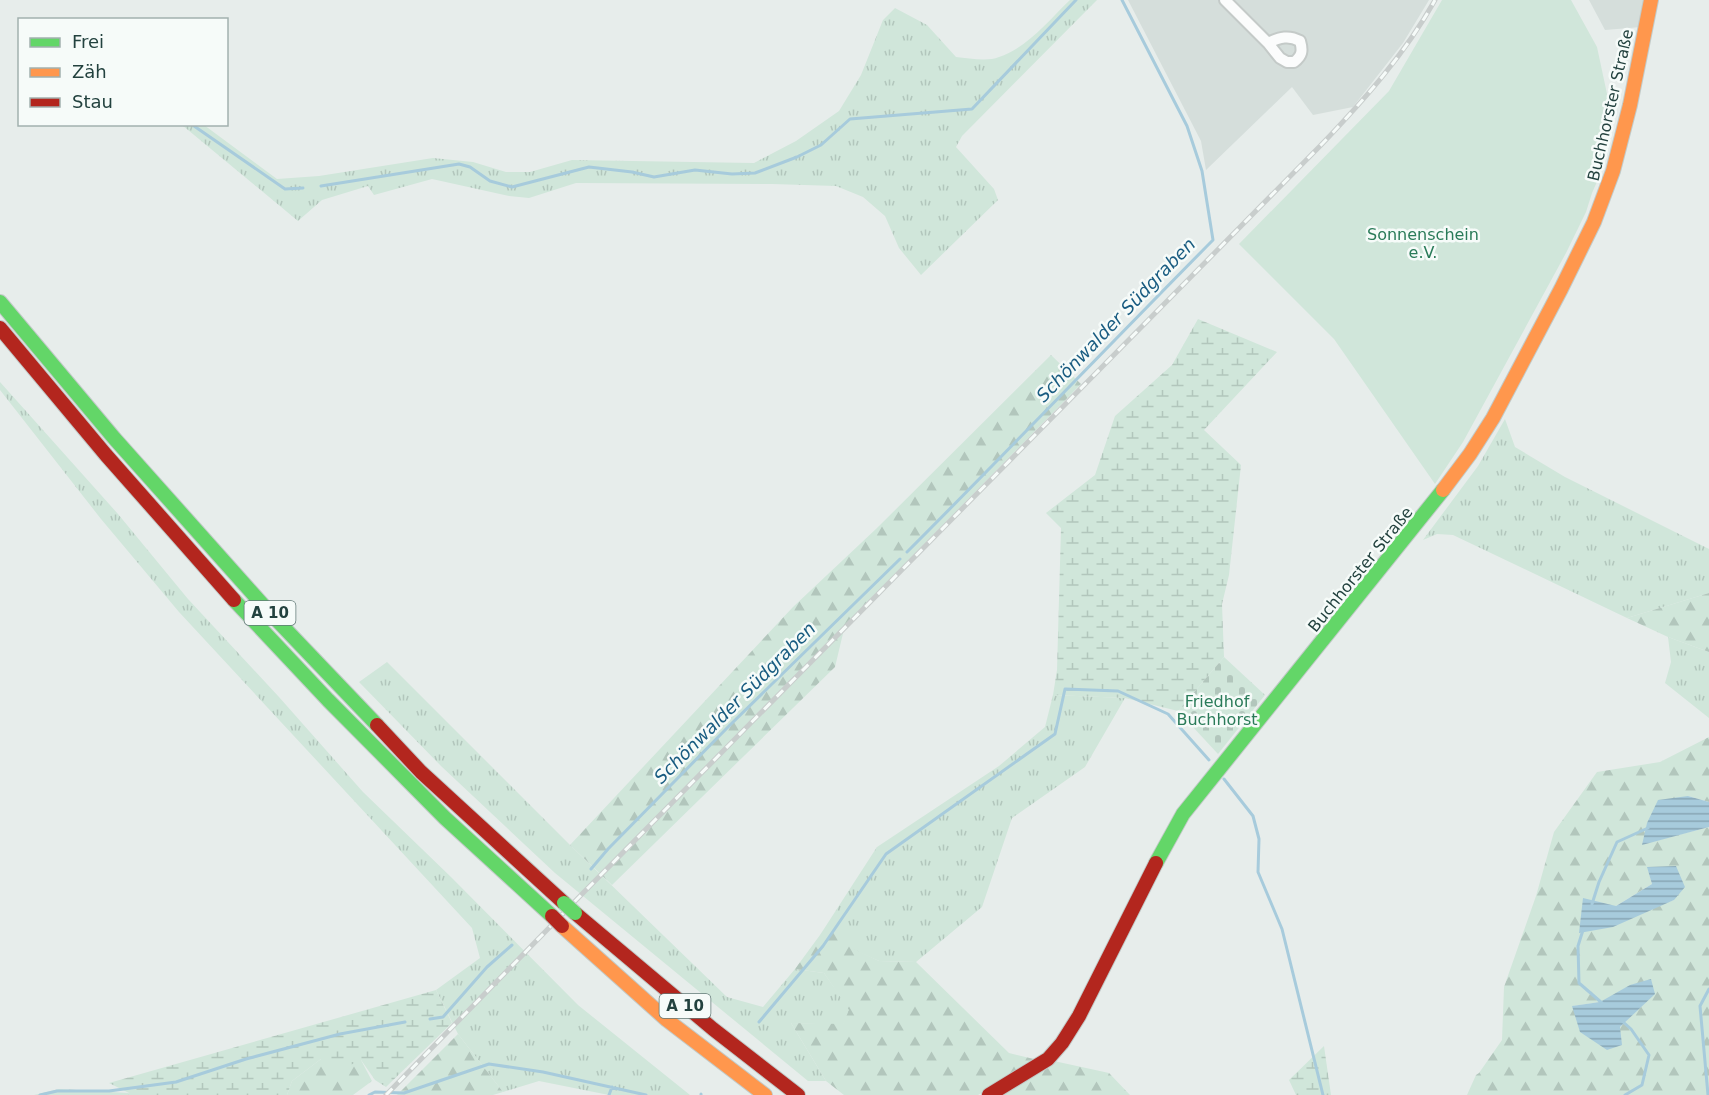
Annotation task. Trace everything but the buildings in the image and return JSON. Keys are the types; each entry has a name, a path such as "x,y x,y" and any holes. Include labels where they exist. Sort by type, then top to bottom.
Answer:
{"main road":[{"name":"Buchhorster Straße","path":"989,1095 1048,1059 1062,1043 1079,1016 1169,837 1183,814 1426,513 1478,442 1561,289 1604,198 1616,162 1630,105 1651,0"},
{"name":"A 10","path":"0,302 114,438 271,614 421,772 564,903 673,997 798,1095"},
{"name":"A 10","path":"0,328 68,412 234,601 322,695 446,819 557,921 668,1020 765,1095"}],"street":[{"path":"1225,0 1268,43"}],"shaded area":[{"path":"1128,0 1429,0 1403,43 1353,107 1313,115 1292,87 1206,170 1201,141"},
{"path":"1589,0 1647,0 1641,27 1605,30"}],"green space":[{"path":"1070,0 1097,0 962,136 956,147 994,189 998,200 921,275 899,248 885,216 863,197 836,186 576,183 529,198 509,196 432,179 374,195 368,186 322,200 298,221 183,126 205,126 277,179 319,176 433,158 473,162 506,172 530,172 572,160 754,163 796,141 839,111 861,75 883,20 895,8 927,25 956,57 989,59 999,57 1019,47 1037,33"},
{"name":"Sonnenschein e.V.","path":"1442,0 1571,0 1597,47 1613,122 1600,175 1586,212 1566,253 1463,442 1435,484 1334,339 1239,244 1389,91"},
{"path":"1198,319 1277,352 1204,430 1241,465 1229,575 1222,604 1224,657 1178,711 1125,698 1053,695 1057,670 1061,528 1046,513 1095,475 1115,416 1172,365"},
{"path":"1051,355 1081,384 845,625 835,667 612,885 570,845 793,607 877,528"},
{"path":"0,382 118,514 188,599 363,792 578,1005 690,1095 609,1095 539,1081 503,1092 458,1034 436,990 480,958 472,928 179,612 101,519 0,390"},
{"path":"1505,419 1515,447 1565,477 1709,549 1709,593 1627,618 1453,535 1437,534 1423,540 1478,466"},
{"path":"1709,593 1709,652 1668,637 1627,618"},
{"path":"1668,637 1709,652 1709,718 1665,683 1671,662"},
{"name":"Friedhof Buchhorst","path":"1224,657 1265,695 1218,754 1178,711"},
{"path":"387,662 570,845 727,997 763,1007 795,969 824,973 850,1010 843,1025 791,1023 826,1081 808,1081 555,873 441,766 359,682"},
{"path":"1053,695 1125,698 1085,767 1012,818 982,907 916,962 879,961 820,935 877,847 999,766 1045,727"},
{"path":"1709,737 1709,802 1688,796 1643,844 1709,827 1709,1095 1467,1095 1476,1075 1502,1040 1504,987 1536,896 1554,832 1597,772 1660,762","holes":["1648,868 1674,900 1579,933 1652,884","1654,994 1620,1027 1573,1006"]},
{"path":"839,926 854,949 879,961 916,962 1009,1053 1038,1060 978,1095 844,1095 826,1081 791,1023 843,1024 849,1010 824,973 795,969 820,935"},
{"path":"436,990 452,1023 386,1087 375,1080 361,1060 340,1070 321,1059 292,1081 287,1095 128,1095 129,1093 109,1083"},
{"path":"458,1034 503,1092 493,1095 397,1095"},
{"path":"1324,1046 1331,1095 1296,1095 1289,1080"},
{"path":"321,1059 361,1060 372,1081 353,1095 287,1095 292,1081"},
{"path":"1054,1061 1109,1073 1130,1095 1000,1095"},
{"path":"59,1089 129,1093 128,1095 34,1095"}],"water":[{"path":"1688,796 1709,802 1709,827 1642,845 1647,823 1658,800"},
{"path":"1676,866 1685,887 1674,900 1613,927 1579,933 1583,898 1616,906 1652,884 1647,867"},
{"path":"1651,979 1655,994 1620,1027 1622,1045 1607,1050 1580,1032 1572,1006 1600,1002 1630,985"}],"waterway":[{"path":"321,186 459,164 470,167 490,181 512,187 589,167 654,177 695,170 732,174 755,173 821,145 850,119 972,109 1076,0"},
{"name":"Schönwalder Südgraben","path":"907,552 1213,240 1202,171 1187,126 1122,0"},
{"path":"194,126 285,189 303,188"},
{"name":"Schönwalder Südgraben","path":"591,869 729,726 900,559"},
{"path":"759,1022 823,946 886,854 1055,734 1065,689 1118,691 1168,714 1209,760"},
{"path":"1224,779 1253,816 1259,839 1258,872 1282,929 1323,1095"},
{"path":"1592,904 1617,842 1648,828"},
{"path":"1583,930 1578,946 1579,983 1602,1003"},
{"name":"Schönwalder Südgraben","path":"430,1019 443,1017 487,967 512,945"},
{"path":"1708,1095 1700,1006 1709,989"},
{"path":"1622,1021 1631,1029 1649,1055 1642,1085 1625,1095"},
{"name":"Schönwalder Südgraben","path":"40,1095 57,1091 109,1091 176,1082 246,1059 340,1034 405,1022"},
{"path":"369,1095 375,1092 404,1093 489,1064 543,1072 646,1095"},
{"path":"609,1095 612,1087"}],"railway":[{"path":"386,1095 1322,144 1383,76 1411,39 1435,0"}],"traffic: fast":[{"path":"0,302 114,438 271,614 377,725"},
{"path":"1156,863 1183,814 1443,490"},
{"path":"234,600 328,700 445,818 552,916"},
{"path":"564,903 575,913"}],"traffic: slow":[{"path":"1443,490 1493,418 1594,222 1613,171 1630,105 1651,0"},
{"path":"562,926 667,1020 765,1095"}],"traffic: jam":[{"path":"0,328 106,455 234,600"},
{"path":"377,725 421,772 564,903"},
{"path":"989,1095 1048,1059 1062,1043 1079,1016 1156,863"},
{"path":"575,913 713,1029 798,1095"},
{"path":"552,916 562,926"}]}
